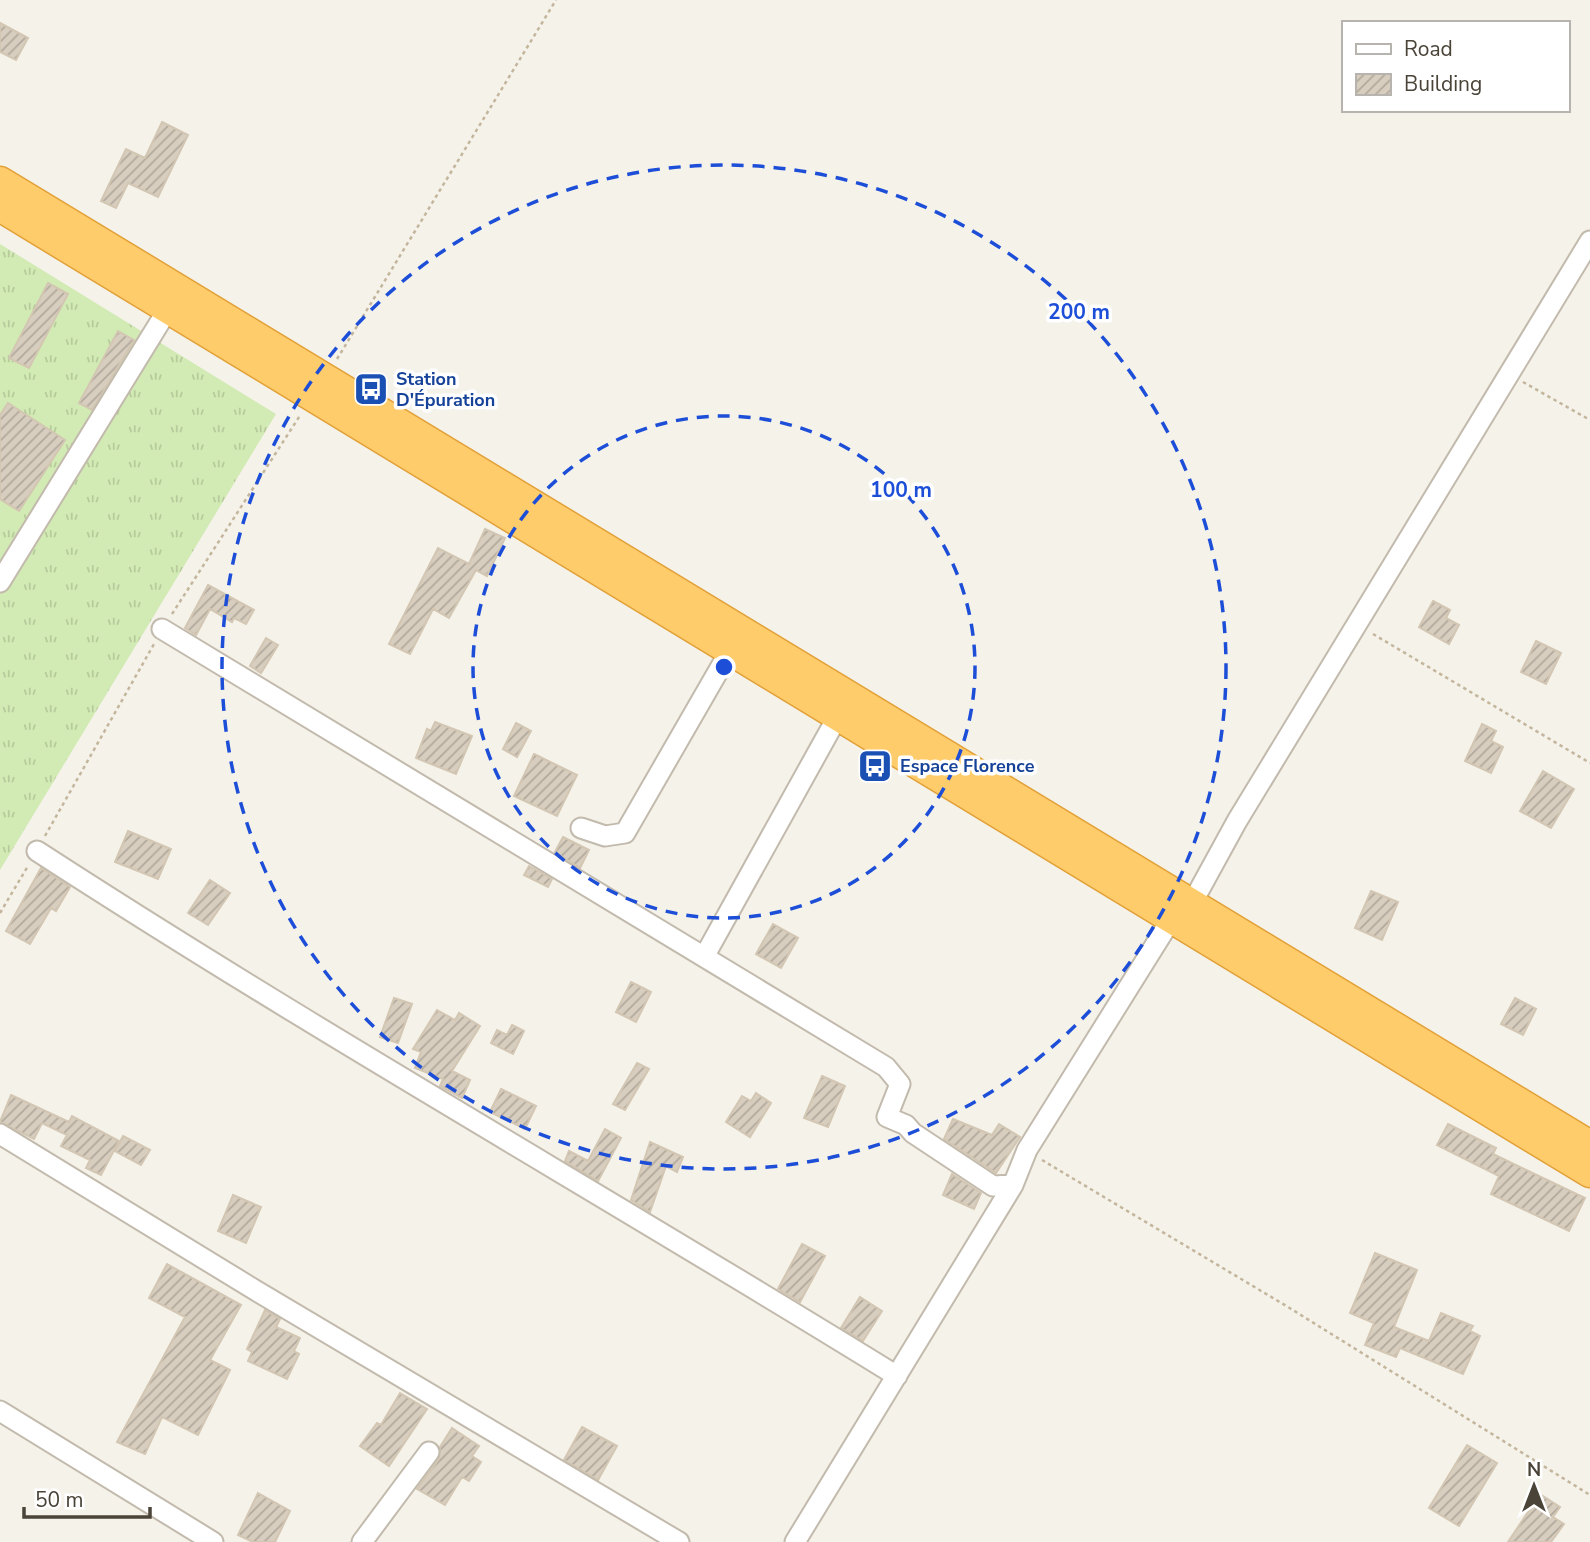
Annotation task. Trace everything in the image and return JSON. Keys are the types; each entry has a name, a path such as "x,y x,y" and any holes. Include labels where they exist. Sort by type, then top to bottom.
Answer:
{"highway":[{"path":"0,182 732,649 839,714 1590,1146"},
{"path":"0,206 168,309 319,387 1181,911 1590,1172"}],"street":[{"path":"795,1542 1013,1185 1027,1150 1237,821 1590,241"},
{"path":"0,582 168,309"},
{"path":"162,629 886,1067 900,1084 887,1117 906,1125 913,1133 993,1186 1013,1185"},
{"path":"581,828 605,836 625,832 732,649"},
{"path":"704,957 839,714"},
{"path":"37,851 181,945 649,1223 897,1376"},
{"path":"0,1133 255,1290 679,1542"},
{"path":"0,1411 213,1542"},
{"path":"362,1542 429,1452"}],"path":[{"path":"0,913 162,629 319,387 556,0"},
{"path":"1509,373 1590,420"},
{"path":"1356,624 1590,763"},
{"path":"1027,1150 1590,1495"}],"green space":[{"path":"0,244 276,414 0,870"}],"building":[{"path":"0,23 28,38 16,60 0,52"},
{"path":"162,122 188,135 158,197 128,183 116,208 101,201 126,149 145,158"},
{"path":"48,283 68,294 29,368 9,358"},
{"path":"118,331 134,340 92,410 79,403"},
{"path":"8,403 65,440 19,511 0,499 0,415"},
{"path":"485,529 505,538 487,576 476,570 449,618 433,609 410,654 389,644 438,548 469,564"},
{"path":"208,585 254,610 246,624 234,618 232,622 210,609 196,635 185,628"},
{"path":"1433,601 1450,610 1446,618 1459,625 1449,644 1419,627"},
{"path":"266,638 278,645 261,673 250,666"},
{"path":"1536,641 1561,653 1546,684 1521,672"},
{"path":"435,722 472,736 456,774 416,758 427,729 431,731"},
{"path":"516,723 531,731 517,757 503,749"},
{"path":"1482,724 1496,731 1491,741 1503,747 1491,773 1465,761"},
{"path":"534,754 577,775 557,816 514,796"},
{"path":"1543,771 1574,789 1551,828 1520,811"},
{"path":"128,831 171,849 158,879 115,862"},
{"path":"563,837 589,850 580,868 555,852"},
{"path":"529,866 552,879 548,887 524,875"},
{"path":"41,868 70,887 56,911 51,908 30,944 6,931"},
{"path":"210,880 230,893 208,925 188,913"},
{"path":"1371,891 1398,902 1382,940 1355,928"},
{"path":"773,924 798,938 781,968 756,954"},
{"path":"631,982 651,992 636,1022 616,1012"},
{"path":"394,998 412,1004 398,1043 380,1037"},
{"path":"1515,998 1536,1009 1523,1035 1501,1024"},
{"path":"437,1010 455,1020 459,1013 480,1026 452,1071 470,1080 462,1098 440,1086 443,1079 415,1068 421,1052 413,1049"},
{"path":"512,1025 524,1031 513,1054 491,1043 497,1030 507,1035"},
{"path":"637,1063 649,1069 625,1110 613,1104"},
{"path":"822,1076 845,1086 828,1127 804,1118"},
{"path":"501,1089 536,1106 525,1129 490,1112"},
{"path":"756,1093 771,1103 750,1137 726,1122 742,1096 751,1101"},
{"path":"11,1095 69,1122 72,1116 119,1141 101,1175 86,1168 90,1160 61,1146 67,1135 42,1123 34,1139 0,1122"},
{"path":"953,1119 992,1135 999,1124 1020,1137 996,1173 944,1139"},
{"path":"1448,1124 1496,1148 1493,1154 1585,1198 1569,1231 1491,1194 1499,1176 1437,1145"},
{"path":"605,1129 621,1138 598,1181 565,1161 569,1151 588,1161"},
{"path":"123,1136 150,1150 141,1165 115,1151"},
{"path":"650,1142 683,1157 677,1172 666,1166 650,1212 631,1200"},
{"path":"952,1174 981,1193 974,1209 943,1195"},
{"path":"233,1195 261,1207 246,1243 218,1231"},
{"path":"802,1244 825,1256 800,1302 778,1289"},
{"path":"1375,1253 1417,1270 1394,1327 1429,1341 1441,1313 1473,1326 1470,1331 1480,1336 1463,1374 1400,1348 1396,1357 1365,1345 1374,1323 1350,1313"},
{"path":"167,1264 241,1305 210,1360 230,1370 198,1435 162,1417 145,1454 117,1442 185,1317 149,1298"},
{"path":"860,1297 882,1311 863,1341 841,1328"},
{"path":"265,1310 280,1319 276,1327 300,1338 294,1351 299,1354 287,1379 248,1361 252,1352 247,1349"},
{"path":"400,1393 427,1409 389,1466 360,1446 377,1423 381,1425"},
{"path":"582,1427 617,1446 598,1480 564,1460"},
{"path":"452,1428 479,1446 472,1456 481,1462 469,1481 462,1477 445,1505 417,1489 439,1459 440,1447"},
{"path":"1467,1445 1497,1463 1459,1526 1429,1508"},
{"path":"258,1493 290,1511 275,1542 253,1542 238,1535"},
{"path":"1540,1494 1560,1507 1553,1517 1564,1524 1551,1542 1508,1542"}],"place":[{"name":"Station D'Épuration","path":"371,389"},
{"name":"Espace Florence","path":"875,766"}]}
